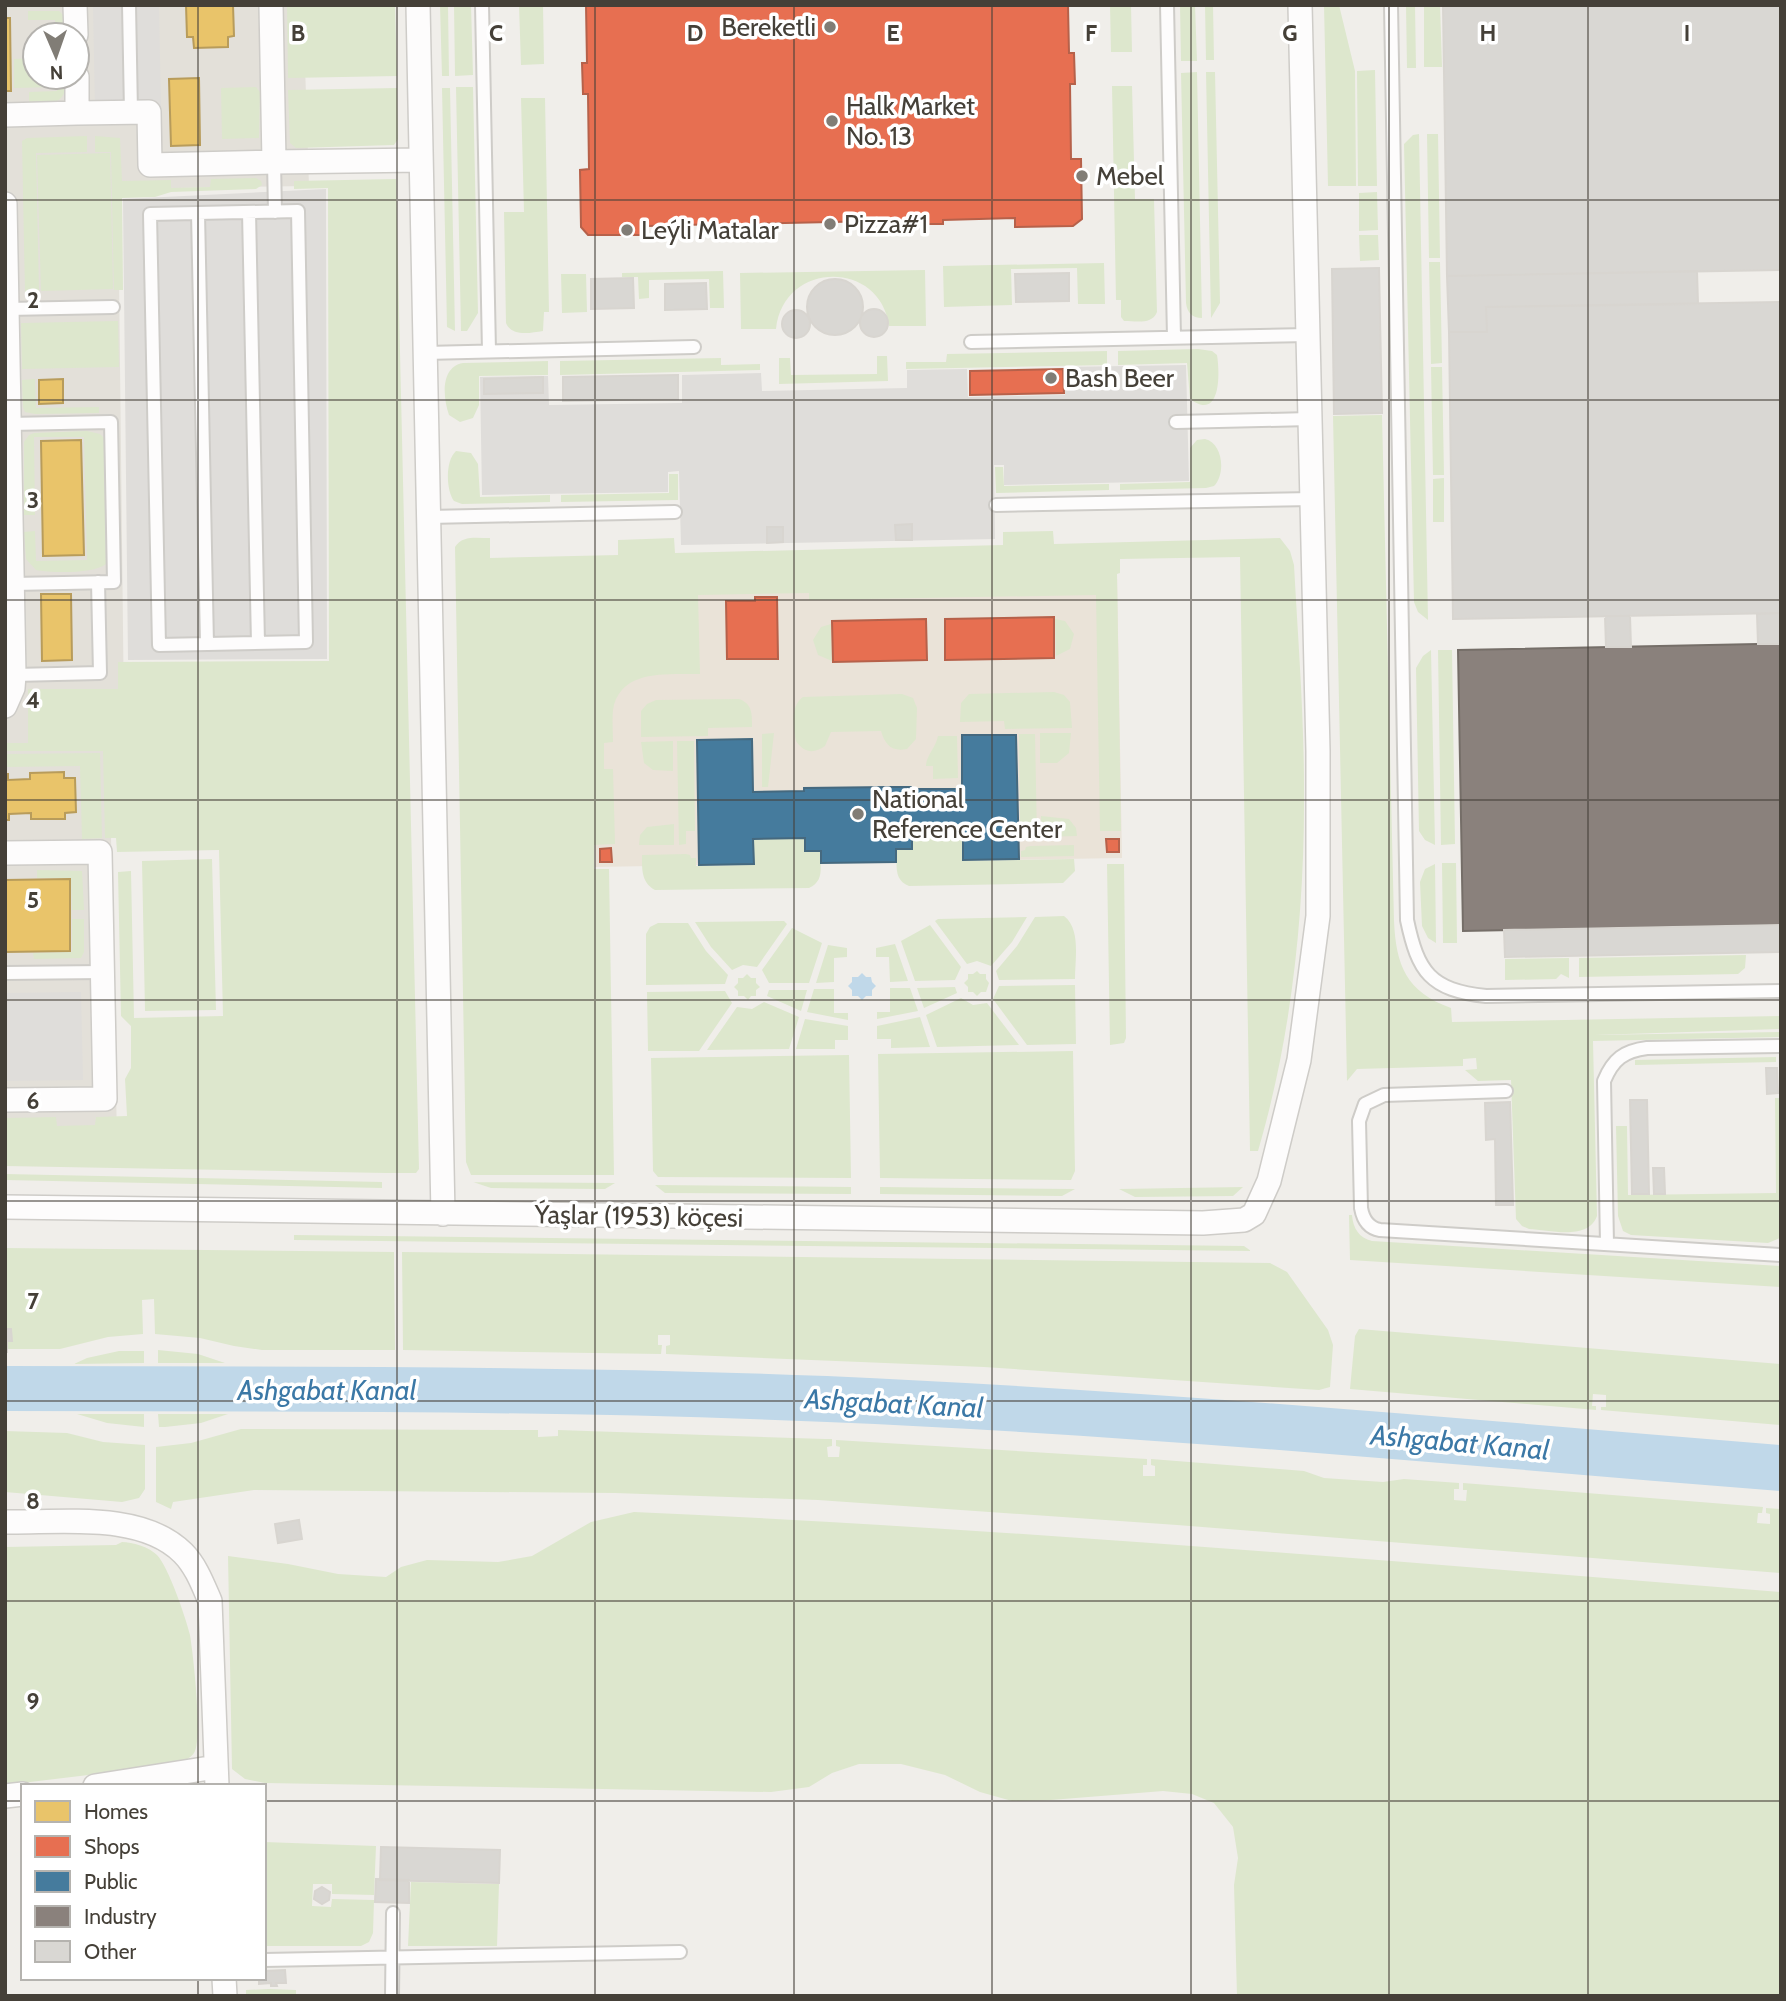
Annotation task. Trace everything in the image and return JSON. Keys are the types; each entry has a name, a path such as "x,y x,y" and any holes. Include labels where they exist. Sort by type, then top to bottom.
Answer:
{"street":[{"path":"271,5 274,162"},
{"path":"418,5 443,1214"},
{"path":"1300,5 1312,499"},
{"path":"77,91 77,113"},
{"path":"5,115 149,112 150,165 421,160"},
{"path":"5,204 8,489 14,675 13,688 5,706"},
{"name":"Ýaşlar (1953) köçesi","path":"5,1206 443,1214 1223,1222 1244,1220 1254,1214 1262,1199 1278,1151 1299,1060 1318,916 1320,838 1312,499"},
{"path":"5,853 100,852 105,1099 5,1100"},
{"path":"5,1522 118,1523 150,1532 183,1553 197,1573 210,1601 216,1776 118,1784"}],"lane":[{"path":"129,5 131,112"},
{"path":"482,5 489,351"},
{"path":"1167,5 1174,337"},
{"path":"1391,5 1407,920 1418,962 1443,986 1461,994 1486,996 1781,991"},
{"path":"274,162 275,212"},
{"path":"298,211 306,642 159,645 150,214 249,212 298,211"},
{"path":"249,212 258,643"},
{"path":"198,214 207,644"},
{"path":"7,309 113,307"},
{"path":"971,342 1308,335"},
{"path":"425,353 694,347"},
{"path":"1176,422 1310,419"},
{"path":"9,424 111,422 114,582 13,584"},
{"path":"996,505 1312,499"},
{"path":"428,517 675,512"},
{"path":"14,675 100,673 98,582"},
{"path":"5,973 103,972"},
{"path":"1607,1244 1604,1080 1618,1057 1647,1048 1781,1046"},
{"path":"1506,1091 1384,1096 1366,1104 1359,1121 1361,1208 1366,1222 1380,1230 1781,1255"},
{"path":"392,1996 393,1913"},
{"path":"266,1960 680,1952"}],"shaded area":[{"path":"5,5 303,5 309,186 118,189 124,717 109,735 117,1140 5,1141"},
{"path":"93,5 159,5 161,108 95,110"},
{"path":"326,189 327,659 128,660 123,199"},
{"path":"1186,365 1189,481 1004,485 1004,465 994,465 995,539 681,545 679,471 668,472 668,492 482,495 480,377 548,376 549,405 682,403 682,375 761,373 762,391 907,388 907,370 967,369 968,397 1065,395 1065,367"},
{"path":"1117,574 1122,858 595,867 590,583"},
{"path":"81,992 83,1080 5,1081 5,993"}],"green space":[{"path":"287,5 395,5 397,76 288,78"},
{"path":"440,5 448,5 449,76 442,76"},
{"path":"454,5 471,5 473,75 455,76"},
{"path":"519,5 543,5 544,64 521,65"},
{"path":"1110,5 1131,5 1132,52 1111,52"},
{"path":"1180,5 1195,5 1197,61 1181,61"},
{"path":"1205,5 1213,5 1214,60 1206,60"},
{"path":"1324,5 1339,5 1355,71 1356,186 1328,186"},
{"path":"1406,5 1415,5 1416,68 1407,68"},
{"path":"1424,5 1440,5 1442,67 1424,67"},
{"path":"28,11 59,11 63,15 63,21 28,20"},
{"path":"14,59 21,59 21,88 14,88"},
{"path":"1375,70 1377,186 1358,186 1357,71"},
{"path":"1197,72 1202,318 1191,314 1186,303 1181,73"},
{"path":"1206,72 1215,72 1220,303 1211,318"},
{"path":"1112,86 1132,86 1135,199 1154,199 1157,312 1151,319 1143,321 1124,321 1121,317 1121,300 1116,300"},
{"path":"256,87 260,92 259,138 222,139 221,88"},
{"path":"456,87 473,87 478,313 467,331 461,331"},
{"path":"397,88 398,139 394,145 296,148 290,143 288,90"},
{"path":"442,88 450,88 455,331 447,327"},
{"path":"64,91 57,101 29,102 29,92"},
{"path":"521,98 545,98 549,312 544,312 543,331 527,333 512,330 506,323 504,212 524,212"},
{"path":"1419,134 1428,620 1418,612 1414,602 1404,144 1413,135"},
{"path":"1427,134 1438,134 1440,258 1429,258"},
{"path":"87,136 87,152 36,153 39,292 25,293 22,141 27,138"},
{"path":"95,136 120,138 122,181 171,180 171,188 210,187 211,179 256,178 262,185 256,189 171,192 155,197 122,198 123,290 114,290 111,152 95,152"},
{"path":"110,153 113,289 41,291 37,155"},
{"path":"396,179 419,1169 416,1173 386,1173 5,1166 5,1118 56,1117 57,1126 95,1125 96,1117 127,1116 125,1079 131,1068 131,1026 121,1016 118,872 131,871 134,1018 223,1016 219,850 117,852 116,838 105,838 103,751 5,751 5,743 28,743 28,689 118,689 118,662 329,661 328,188 294,189 294,181"},
{"path":"1377,192 1378,230 1359,231 1359,193"},
{"path":"1359,235 1378,235 1379,260 1360,261"},
{"path":"1429,262 1440,262 1442,363 1431,364"},
{"path":"1104,263 1105,304 1078,304 1077,268 1011,269 1012,305 944,307 943,266"},
{"path":"925,270 926,326 889,326 882,304 869,289 851,280 832,277 812,281 795,290 782,307 776,329 741,329 740,273"},
{"path":"723,271 724,308 710,308 709,279 649,280 649,298 639,299 638,277 622,277 622,273"},
{"path":"561,274 586,274 587,312 562,313"},
{"path":"118,321 119,367 22,369 21,323"},
{"path":"1107,351 1107,365 906,369 906,362 946,362 947,354"},
{"path":"1118,351 1212,351 1217,355 1218,383 1213,400 1208,404 1200,404 1190,399 1187,363 1118,365"},
{"path":"877,356 887,356 888,381 779,384 779,358 790,358 791,375 877,374"},
{"path":"721,358 721,365 760,364 760,370 560,375 560,361"},
{"path":"548,361 548,375 479,376 479,405 473,418 460,422 449,415 445,384 450,370 456,366 463,363"},
{"path":"1431,367 1442,367 1444,475 1433,475"},
{"path":"35,379 36,408 99,407 99,413 25,412 22,380"},
{"path":"1382,415 1394,921 1397,951 1406,975 1423,994 1451,1008 1452,1022 1781,1016 1781,1029 1595,1035 1781,1032 1781,1037 1593,1041 1597,1216 1586,1229 1557,1232 1529,1229 1516,1219 1511,1080 1478,1081 1465,1070 1477,1069 1476,1058 1463,1059 1463,1066 1357,1069 1347,1081 1333,416"},
{"path":"87,431 100,434 104,438 106,564 83,571 36,570 26,559 24,532 35,531 36,561 87,560 84,437 34,437 35,515 24,515 24,442 34,433"},
{"path":"1205,439 1216,446 1221,460 1220,474 1214,486 1120,490 1120,484 1190,482 1190,448 1197,440"},
{"path":"456,451 471,453 478,464 480,497 550,495 550,502 462,504 454,501 449,490 448,476 450,461"},
{"path":"995,467 1003,467 1004,486 1109,484 1109,490 996,493"},
{"path":"669,474 678,474 678,500 561,502 561,495 669,493"},
{"path":"1444,478 1444,522 1433,522 1433,479"},
{"path":"1053,531 1054,544 1280,538 1290,551 1294,565 1303,732 1302,880 1288,1017 1258,1151 1250,1151 1240,557 1120,559 1120,573 1117,574 1121,831 1100,831 1096,595 809,600 809,593 698,595 700,674 648,677 635,680 625,687 617,696 613,710 613,742 604,743 604,769 613,769 615,844 594,845 594,869 609,869 614,1175 471,1175 466,1162 455,547 458,543 470,538 490,538 490,558 618,555 618,540 674,538 675,553 1003,545 1003,532"},
{"path":"1055,619 1065,621 1074,634 1070,649 1056,656"},
{"path":"831,624 832,661 818,655 813,640 821,627"},
{"path":"1431,650 1435,845 1425,840 1419,831 1416,668 1423,656"},
{"path":"1438,650 1452,650 1455,844 1441,845"},
{"path":"1054,692 1064,695 1070,702 1072,728 1005,729 1004,721 960,722 961,703 969,694"},
{"path":"902,694 913,698 917,708 916,739 907,749 890,746 881,731 831,732 825,746 813,751 802,748 796,741 794,711 803,697"},
{"path":"739,699 749,707 752,727 708,728 708,736 641,737 641,711 656,700"},
{"path":"774,733 768,787 762,787 762,734"},
{"path":"1040,733 1071,733 1069,753 1057,763 1040,763"},
{"path":"1019,734 1035,734 1037,837 1030,837 1030,823 1020,823"},
{"path":"938,736 957,736 958,778 933,779 933,766 926,766"},
{"path":"673,741 673,771 653,770 644,763 641,742"},
{"path":"677,741 694,741 695,831 686,831 686,844 679,845"},
{"path":"100,753 102,838 82,839 80,766 5,767 5,754"},
{"path":"1041,816 1069,819 1076,828 1077,836 1041,837"},
{"path":"674,824 674,845 639,845 640,835 647,827"},
{"path":"962,835 963,861 1074,859 1075,871 1063,883 909,886 900,880 897,850 913,849 913,836"},
{"path":"804,838 805,852 820,851 820,877 809,888 655,890 643,875 642,855 686,854 696,858 696,866 754,865 754,839"},
{"path":"1074,845 1074,856 1021,857 1021,851 1030,846"},
{"path":"212,859 216,1010 145,1011 142,861"},
{"path":"1442,863 1456,863 1457,943 1443,943"},
{"path":"1107,864 1124,864 1126,1038 1124,1043 1110,1045"},
{"path":"1435,864 1436,943 1428,938 1422,926 1420,882 1425,869"},
{"path":"37,870 82,871 84,910 72,910 71,878 37,878"},
{"path":"1064,916 1075,936 1075,979 999,980 996,971 1017,946 1035,917"},
{"path":"1027,917 1012,942 991,966 977,961 967,964 935,921 938,919"},
{"path":"72,919 84,919 84,952 81,958 34,959 33,953 72,952"},
{"path":"784,921 787,924 757,967 743,965 732,970 711,947 695,922"},
{"path":"658,923 688,923 706,951 728,975 725,984 646,985 646,934 650,927"},
{"path":"930,925 961,967 955,980 915,981 901,941"},
{"path":"792,928 822,943 809,983 769,983 762,970"},
{"path":"895,944 908,981 890,982 889,957 876,957 876,948"},
{"path":"828,945 847,948 847,957 834,958 834,982 816,983"},
{"path":"1746,955 1745,968 1738,974 1579,977 1579,958"},
{"path":"1569,958 1569,978 1561,974 1556,979 1505,980 1505,959"},
{"path":"977,971 986,974 989,983 986,992 977,996 968,992 964,983 968,974"},
{"path":"747,974 756,978 760,987 756,990 756,996 751,996 748,1000 744,996 738,996 734,987 738,978"},
{"path":"1075,985 1076,1044 1027,1045 993,999 999,986"},
{"path":"955,987 957,993 924,1008 917,988"},
{"path":"890,988 910,988 918,1011 877,1019 877,1012 890,1012"},
{"path":"814,989 834,989 834,1013 848,1013 848,1020 807,1012"},
{"path":"769,990 807,990 801,1011 767,996"},
{"path":"725,991 732,1003 699,1051 648,1051 647,992"},
{"path":"961,998 973,1005 987,1003 1019,1045 937,1047 926,1015"},
{"path":"764,1002 799,1017 789,1049 707,1050 737,1007 752,1009"},
{"path":"920,1017 930,1047 891,1048 891,1039 877,1039 877,1026"},
{"path":"805,1019 848,1026 848,1040 835,1040 835,1049 796,1049"},
{"path":"1073,1051 1075,1171 1071,1180 880,1178 878,1054"},
{"path":"849,1055 851,1178 658,1177 653,1171 651,1058"},
{"path":"1776,1057 1776,1062 1635,1065 1635,1060"},
{"path":"1775,1098 1781,1098 1780,1238 1768,1243 1631,1235 1623,1231 1618,1216 1616,1126 1627,1126 1628,1195 1776,1193"},
{"path":"5,1174 382,1182 382,1188 5,1180"},
{"path":"473,1182 615,1183 605,1189 491,1188"},
{"path":"655,1185 851,1187 851,1194 665,1193"},
{"path":"880,1187 1075,1189 1062,1196 880,1194"},
{"path":"1243,1187 1233,1196 1135,1197 1119,1189"},
{"path":"1349,1215 1352,1215 1360,1235 1372,1241 1781,1266 1781,1287 1350,1260"},
{"path":"294,1235 1244,1246 1251,1251 294,1240"},
{"path":"5,1248 394,1252 395,1350 262,1350 200,1338 155,1334 154,1299 142,1300 143,1334 108,1337 60,1349 5,1349"},
{"path":"402,1252 1270,1263 1287,1272 1328,1330 1333,1345 1330,1387 1319,1390 984,1367 666,1354 670,1335 658,1335 658,1345 662,1345 661,1354 403,1350"},
{"path":"1359,1329 1781,1364 1781,1425 1601,1410 1601,1407 1606,1407 1606,1395 1593,1394 1592,1406 1596,1406 1596,1410 1350,1389 1355,1336"},
{"path":"158,1350 198,1354 225,1363 158,1363"},
{"path":"119,1351 144,1351 144,1363 74,1364 87,1358"},
{"path":"77,1414 144,1414 144,1427 107,1423"},
{"path":"158,1414 228,1414 201,1423 159,1427"},
{"path":"241,1429 538,1430 538,1437 558,1436 558,1430 832,1439 832,1446 827,1447 828,1457 839,1457 840,1447 836,1446 836,1440 1147,1459 1147,1465 1143,1465 1143,1476 1155,1476 1155,1466 1151,1465 1151,1459 1304,1471 1324,1478 1459,1483 1459,1489 1454,1489 1454,1500 1466,1501 1467,1490 1463,1490 1463,1483 1763,1507 1762,1513 1758,1513 1757,1523 1770,1524 1770,1514 1766,1513 1766,1508 1781,1509 1781,1573 1177,1525 818,1500 615,1493 254,1490 173,1502 171,1509 156,1502 156,1447 191,1443"},
{"path":"5,1431 67,1433 103,1442 145,1445 145,1489 139,1498 122,1502 5,1492"},
{"path":"634,1512 1065,1537 1781,1592 1781,1996 1237,1996 1234,1885 1238,1858 1233,1827 1214,1803 1192,1794 1163,1791 1012,1801 980,1792 945,1775 901,1764 859,1764 832,1773 809,1787 771,1792 265,1783 245,1779 232,1769 228,1556 338,1574 386,1577 401,1567 427,1560 498,1562 532,1556 591,1522"},
{"path":"122,1542 140,1546 157,1555 181,1605 190,1635 195,1677 198,1732 194,1753 186,1760 171,1765 5,1785 5,1547 116,1545"},
{"path":"266,1842 376,1846 374,1895 332,1894 332,1884 313,1884 312,1906 331,1907 332,1899 374,1900 373,1933 369,1942 361,1946 266,1946"},
{"path":"411,1882 499,1884 497,1946 408,1946"},
{"path":"246,1990 296,1990 296,1996 246,1996"}],"water":[{"path":"862,973 871,977 876,986 872,990 872,996 866,996 862,1000 858,996 852,996 852,990 848,986 852,977 858,977"},
{"name":"Ashgabat Kanal","path":"5,1366 416,1367 724,1372 1185,1397 1781,1445 1781,1491 1185,1443 827,1422 519,1414 5,1411"}],"building: Homes":[{"path":"186,5 233,5 234,36 228,37 228,47 194,48 193,37 187,37"},
{"path":"5,18 10,18 11,91 5,91"},
{"path":"199,78 200,145 171,146 169,79"},
{"path":"63,379 63,403 39,404 39,380"},
{"path":"81,440 84,555 43,556 41,441"},
{"path":"41,594 71,594 72,660 42,661"},
{"path":"64,772 64,778 75,778 76,812 65,813 65,819 31,819 31,813 9,814 9,820 5,820 5,774 8,774 8,780 30,779 30,773"},
{"path":"70,879 70,951 5,952 5,880"}],"building: Shops":[{"path":"586,5 1068,5 1069,53 1074,53 1075,84 1070,84 1071,159 1081,159 1082,219 1073,226 1015,227 1015,218 943,220 943,224 925,224 925,220 738,224 738,228 720,228 720,224 648,226 648,235 588,235 581,227 580,170 589,169 588,94 583,94 582,63 587,63"},
{"path":"1063,369 1064,393 970,395 970,371"},
{"path":"755,597 777,597 778,659 727,659 726,601 755,601"},
{"path":"1054,617 1054,658 945,660 945,619"},
{"path":"926,619 927,660 833,662 832,621"},
{"path":"1106,839 1119,839 1119,852 1107,852"},
{"path":"611,848 612,862 600,862 600,849"}],"building: Public":[{"name":"National Reference Center","path":"962,735 1016,735 1019,859 963,860 963,835 912,836 912,849 896,849 896,862 821,863 821,851 805,851 805,838 753,839 754,864 699,865 697,740 752,739 753,792 804,791 804,788 962,789"}],"building: Industry":[{"path":"1781,644 1781,925 1463,931 1458,650"}],"building: Other":[{"path":"1443,5 1781,5 1781,270 1447,276"},
{"path":"1379,268 1382,413 1334,414 1332,269"},
{"path":"1697,271 1698,304 1486,307 1487,332 1449,332 1447,276"},
{"path":"1069,273 1069,301 1016,302 1015,274"},
{"path":"633,278 634,308 591,309 591,279"},
{"path":"835,279 846,281 855,287 861,296 861,318 855,327 846,333 835,335 824,333 815,327 809,318 807,307 809,296 815,287 824,281"},
{"path":"706,283 707,309 665,310 665,284"},
{"path":"1781,302 1781,613 1453,619 1449,332 1487,332 1486,307"},
{"path":"874,309 884,313 888,323 884,333 874,337 864,333 860,323 864,313"},
{"path":"796,310 806,314 810,324 806,334 796,338 786,334 782,324 786,314"},
{"path":"678,375 678,399 563,401 563,377"},
{"path":"543,377 543,393 484,394 484,379"},
{"path":"912,524 912,540 896,540 895,525"},
{"path":"767,527 783,527 783,542 767,543"},
{"path":"1781,613 1781,644 1758,644 1757,614"},
{"path":"1605,616 1630,616 1631,647 1606,647"},
{"path":"1781,925 1781,952 1505,957 1504,930"},
{"path":"1766,1068 1777,1068 1778,1093 1767,1094"},
{"path":"1630,1100 1647,1100 1649,1194 1632,1194"},
{"path":"1510,1102 1513,1205 1496,1205 1495,1139 1486,1140 1485,1103"},
{"path":"1653,1168 1664,1168 1665,1194 1654,1194"},
{"path":"5,1329 11,1329 12,1341 7,1341 7,1352 5,1352"},
{"path":"299,1520 302,1539 278,1543 275,1524"},
{"path":"381,1847 500,1850 499,1883 380,1880"},
{"path":"376,1879 409,1880 409,1903 375,1902"},
{"path":"322,1887 330,1892 329,1900 322,1904 314,1899 315,1891"},
{"path":"285,1970 286,1983 276,1983 277,1986 271,1986 271,1983 259,1984 259,1980 266,1980 266,1971"}],"place":[{"name":"Bereketli","path":"830,27"},
{"name":"Halk Market No. 13","path":"832,121"},
{"name":"Mebel","path":"1082,176"},
{"name":"Pizza#1","path":"830,224"},
{"name":"Leýli Matalar","path":"627,230"},
{"name":"Bash Beer","path":"1051,378"},
{"name":"National Reference Center","path":"858,814"}]}
